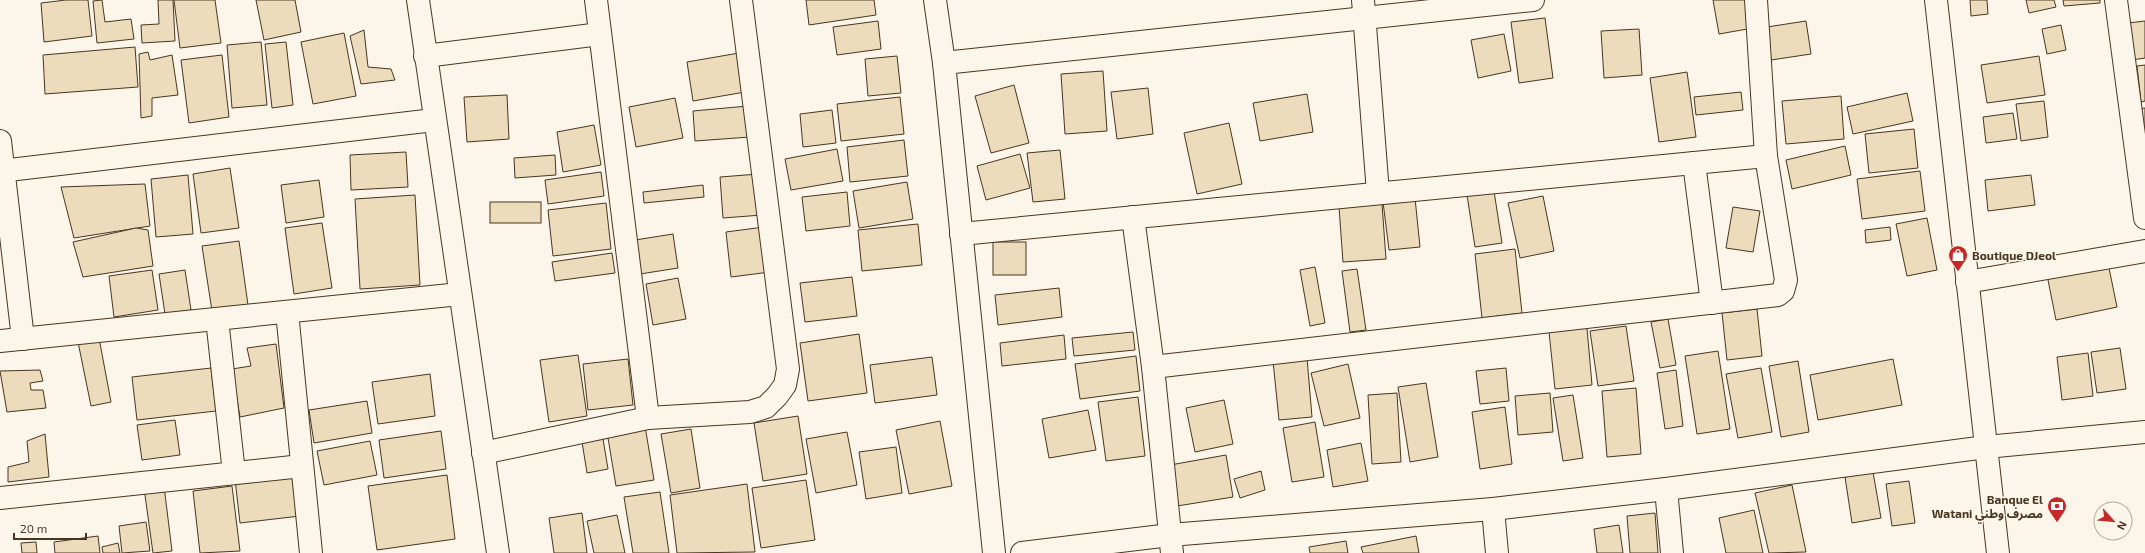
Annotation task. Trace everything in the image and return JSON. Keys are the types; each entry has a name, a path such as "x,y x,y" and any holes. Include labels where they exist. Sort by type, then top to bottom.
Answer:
{"street":[{"path":"418,0 434,120 498,553"},
{"path":"596,0 648,418"},
{"path":"483,453 648,418 750,412 766,407 785,385 788,369 741,0"},
{"path":"935,0 944,63 994,553"},
{"path":"944,63 1364,9 1533,0"},
{"path":"1153,367 1772,297 1783,292 1786,286 1766,156 1756,0"},
{"path":"1936,0 1998,553"},
{"path":"2116,0 2145,218"},
{"path":"1364,9 1378,193"},
{"path":"425,56 600,34"},
{"path":"2,171 434,120"},
{"path":"0,141 2,171 23,339"},
{"path":"961,234 1766,156"},
{"path":"1694,163 1712,303"},
{"path":"1133,217 1153,367 1171,544"},
{"path":"1967,282 2145,251"},
{"path":"0,342 460,294"},
{"path":"287,312 311,553"},
{"path":"217,319 234,473"},
{"path":"1022,553 1171,544 1666,490 1986,446 2145,432"},
{"path":"0,498 302,466"},
{"path":"1666,490 1672,553"},
{"path":"1492,509 1497,553"}],"building":[{"path":"66,0 88,0 92,36 44,42 41,3"},
{"path":"102,0 105,22 131,19 134,39 97,43 93,1"},
{"path":"158,0 173,0 175,41 142,43 141,25 159,24"},
{"path":"174,0 215,0 221,43 180,48"},
{"path":"256,0 295,0 301,32 264,40"},
{"path":"806,0 874,0 876,15 809,25"},
{"path":"1713,0 1747,0 1753,28 1719,34"},
{"path":"1970,0 1987,0 1988,14 1971,16"},
{"path":"2026,0 2054,0 2056,7 2029,13"},
{"path":"2063,0 2100,0 2100,3 2064,6"},
{"path":"1545,18 1553,78 1519,83 1511,22"},
{"path":"878,21 881,49 837,55 833,27"},
{"path":"1806,21 1811,54 1771,60 1767,27"},
{"path":"2145,21 2145,58 2132,60 2128,23"},
{"path":"2061,25 2066,50 2047,54 2042,29"},
{"path":"1639,29 1642,75 1604,78 1601,31"},
{"path":"364,30 368,67 391,69 395,80 361,84 350,36"},
{"path":"344,33 356,96 313,104 301,42"},
{"path":"1504,34 1511,71 1478,78 1471,40"},
{"path":"261,42 267,105 232,108 227,45"},
{"path":"286,42 293,105 272,108 265,44"},
{"path":"135,47 138,87 45,94 43,55"},
{"path":"148,52 150,60 172,55 178,95 152,98 152,116 141,118 139,54"},
{"path":"739,53 745,92 693,101 687,62"},
{"path":"222,55 229,117 189,123 181,60"},
{"path":"897,56 901,93 868,96 865,59"},
{"path":"2039,56 2045,95 1987,103 1981,65"},
{"path":"2145,65 2145,101 2141,102 2137,66"},
{"path":"1103,71 1107,131 1065,134 1061,74"},
{"path":"1687,72 1696,137 1659,142 1650,78"},
{"path":"1014,85 1029,143 991,153 975,96"},
{"path":"1148,88 1153,134 1117,139 1111,92"},
{"path":"1741,92 1743,110 1696,115 1694,97"},
{"path":"1907,93 1913,121 1853,134 1847,107"},
{"path":"1307,94 1313,132 1260,141 1253,103"},
{"path":"507,95 509,139 467,142 464,97"},
{"path":"1841,96 1844,139 1786,144 1782,101"},
{"path":"900,97 904,134 841,141 837,104"},
{"path":"675,98 683,138 636,147 629,107"},
{"path":"2044,101 2048,137 2021,141 2016,104"},
{"path":"748,106 750,137 695,141 693,111"},
{"path":"2145,108 2145,155 2136,109"},
{"path":"832,110 836,143 803,147 800,114"},
{"path":"2013,113 2017,139 1986,143 1983,117"},
{"path":"1229,123 1242,184 1197,194 1184,133"},
{"path":"594,125 601,165 563,172 557,132"},
{"path":"1914,129 1918,168 1869,173 1865,134"},
{"path":"904,140 908,176 850,182 847,147"},
{"path":"1845,146 1851,175 1792,189 1786,160"},
{"path":"837,149 843,181 791,190 785,159"},
{"path":"1060,150 1065,199 1033,202 1027,153"},
{"path":"406,152 408,187 351,190 350,155"},
{"path":"1020,154 1030,188 986,200 977,166"},
{"path":"555,155 556,175 515,178 514,158"},
{"path":"230,168 239,228 201,233 193,174"},
{"path":"1920,171 1925,211 1862,219 1857,179"},
{"path":"601,172 604,196 548,204 545,180"},
{"path":"759,174 762,215 723,218 720,177"},
{"path":"188,175 193,234 156,237 151,179"},
{"path":"2031,175 2035,205 1988,211 1985,180"},
{"path":"319,180 324,217 286,223 281,185"},
{"path":"907,182 913,219 859,228 853,191"},
{"path":"145,184 150,226 74,238 61,187"},
{"path":"703,185 704,197 644,203 643,192"},
{"path":"1494,191 1502,243 1475,247 1467,195"},
{"path":"847,192 850,226 806,231 802,197"},
{"path":"415,195 420,285 360,289 355,199"},
{"path":"1543,196 1554,251 1520,258 1508,203"},
{"path":"1415,198 1420,247 1389,250 1383,202"},
{"path":"490,202 541,202 541,223 490,223"},
{"path":"606,203 611,249 553,256 548,210"},
{"path":"1382,204 1386,259 1343,262 1339,207"},
{"path":"1733,207 1760,211 1753,252 1726,248"},
{"path":"1927,218 1937,270 1907,276 1896,224"},
{"path":"322,223 332,288 294,294 285,228"},
{"path":"918,224 922,265 862,271 858,230"},
{"path":"764,227 770,272 731,277 726,232"},
{"path":"1890,227 1891,240 1866,243 1865,230"},
{"path":"136,228 148,230 153,266 83,277 73,242"},
{"path":"673,234 678,268 640,274 635,240"},
{"path":"239,241 248,305 212,311 202,246"},
{"path":"993,242 1026,242 1026,275 993,275"},
{"path":"1515,249 1522,313 1482,318 1475,254"},
{"path":"612,253 615,273 555,281 552,262"},
{"path":"2108,263 2117,307 2056,320 2047,275"},
{"path":"1315,267 1325,323 1310,326 1300,270"},
{"path":"1357,269 1366,330 1350,332 1342,271"},
{"path":"152,270 158,310 114,317 109,276"},
{"path":"185,270 191,310 165,314 159,274"},
{"path":"852,277 857,316 805,322 800,283"},
{"path":"678,278 686,319 653,325 646,284"},
{"path":"1059,288 1062,317 998,325 995,295"},
{"path":"1757,309 1762,356 1727,360 1722,313"},
{"path":"1668,319 1676,365 1660,368 1651,322"},
{"path":"1626,326 1634,381 1598,386 1590,331"},
{"path":"1587,328 1592,385 1555,389 1549,332"},
{"path":"1133,332 1135,350 1074,356 1072,338"},
{"path":"859,334 867,393 808,401 800,343"},
{"path":"1064,335 1066,359 1002,366 1000,343"},
{"path":"99,338 111,402 91,406 78,342"},
{"path":"276,344 284,408 240,417 232,369 251,366 247,348"},
{"path":"2120,348 2126,389 2097,393 2091,352"},
{"path":"1718,351 1730,429 1697,434 1685,356"},
{"path":"2088,353 2093,396 2062,400 2057,357"},
{"path":"578,355 587,416 549,422 540,360"},
{"path":"1136,356 1140,391 1080,399 1075,364"},
{"path":"932,357 937,395 875,403 870,365"},
{"path":"1307,358 1312,417 1279,420 1273,361"},
{"path":"628,359 633,405 588,410 583,364"},
{"path":"1893,359 1902,405 1818,420 1810,375"},
{"path":"1798,361 1809,432 1781,437 1769,366"},
{"path":"1348,364 1360,418 1324,426 1311,373"},
{"path":"211,368 216,411 137,420 132,377"},
{"path":"1506,368 1509,401 1480,404 1476,371"},
{"path":"1761,368 1772,432 1738,438 1726,374"},
{"path":"40,370 43,381 30,383 31,390 43,390 46,408 7,412 0,371"},
{"path":"1676,370 1683,426 1665,429 1657,373"},
{"path":"430,374 435,416 378,424 372,382"},
{"path":"1426,383 1438,457 1410,462 1398,387"},
{"path":"1636,388 1641,454 1607,457 1602,391"},
{"path":"1397,393 1401,462 1372,464 1368,395"},
{"path":"1550,393 1553,432 1518,435 1515,396"},
{"path":"1573,395 1583,458 1563,461 1553,398"},
{"path":"1138,397 1145,456 1106,461 1098,402"},
{"path":"1224,400 1233,444 1195,452 1186,408"},
{"path":"367,401 372,433 314,443 309,410"},
{"path":"1505,407 1512,464 1480,469 1472,412"},
{"path":"1088,410 1096,450 1049,458 1042,419"},
{"path":"798,416 807,474 763,481 754,423"},
{"path":"175,420 180,455 142,460 137,425"},
{"path":"940,421 952,486 909,494 896,430"},
{"path":"1315,422 1324,477 1292,482 1283,428"},
{"path":"645,426 654,480 616,486 607,432"},
{"path":"691,429 700,488 671,493 661,434"},
{"path":"441,431 446,469 384,478 379,440"},
{"path":"847,432 857,485 816,493 806,439"},
{"path":"45,434 49,477 8,482 8,467 29,462 27,441"},
{"path":"603,439 608,469 587,473 582,442"},
{"path":"370,441 377,475 324,485 317,451"},
{"path":"1361,443 1368,481 1333,487 1327,450"},
{"path":"896,447 902,493 866,499 859,452"},
{"path":"1226,455 1233,497 1177,506 1170,465"},
{"path":"1261,471 1265,490 1240,498 1234,479"},
{"path":"294,472 300,516 240,523 235,479"},
{"path":"1873,472 1881,518 1852,523 1845,477"},
{"path":"447,475 455,539 377,550 368,486"},
{"path":"806,480 815,540 761,548 752,488"},
{"path":"1909,481 1915,523 1892,526 1886,484"},
{"path":"747,484 755,552 677,553 670,495"},
{"path":"1792,485 1806,552 1769,553 1755,493"},
{"path":"164,486 172,551 153,553 144,488"},
{"path":"232,486 240,551 200,553 193,491"},
{"path":"660,492 669,553 633,553 624,497"},
{"path":"1754,510 1763,553 1726,553 1719,518"},
{"path":"582,513 587,553 554,553 549,518"},
{"path":"1655,513 1658,553 1630,553 1627,516"},
{"path":"617,515 625,553 594,553 587,521"},
{"path":"146,522 150,551 122,553 119,526"},
{"path":"1619,525 1623,553 1597,553 1594,529"},
{"path":"98,536 100,553 55,553 54,542"},
{"path":"1416,536 1419,553 1363,553 1361,547"},
{"path":"1346,541 1348,553 1310,553 1309,547"},
{"path":"36,542 37,553 22,553 21,543"},
{"path":"118,543 120,553 103,553 102,547"}],"place":[{"name":"Boutique DJeol","path":"1958,272"},
{"name":"Banque El Watani مصرف وطني","path":"2057,523"}]}
